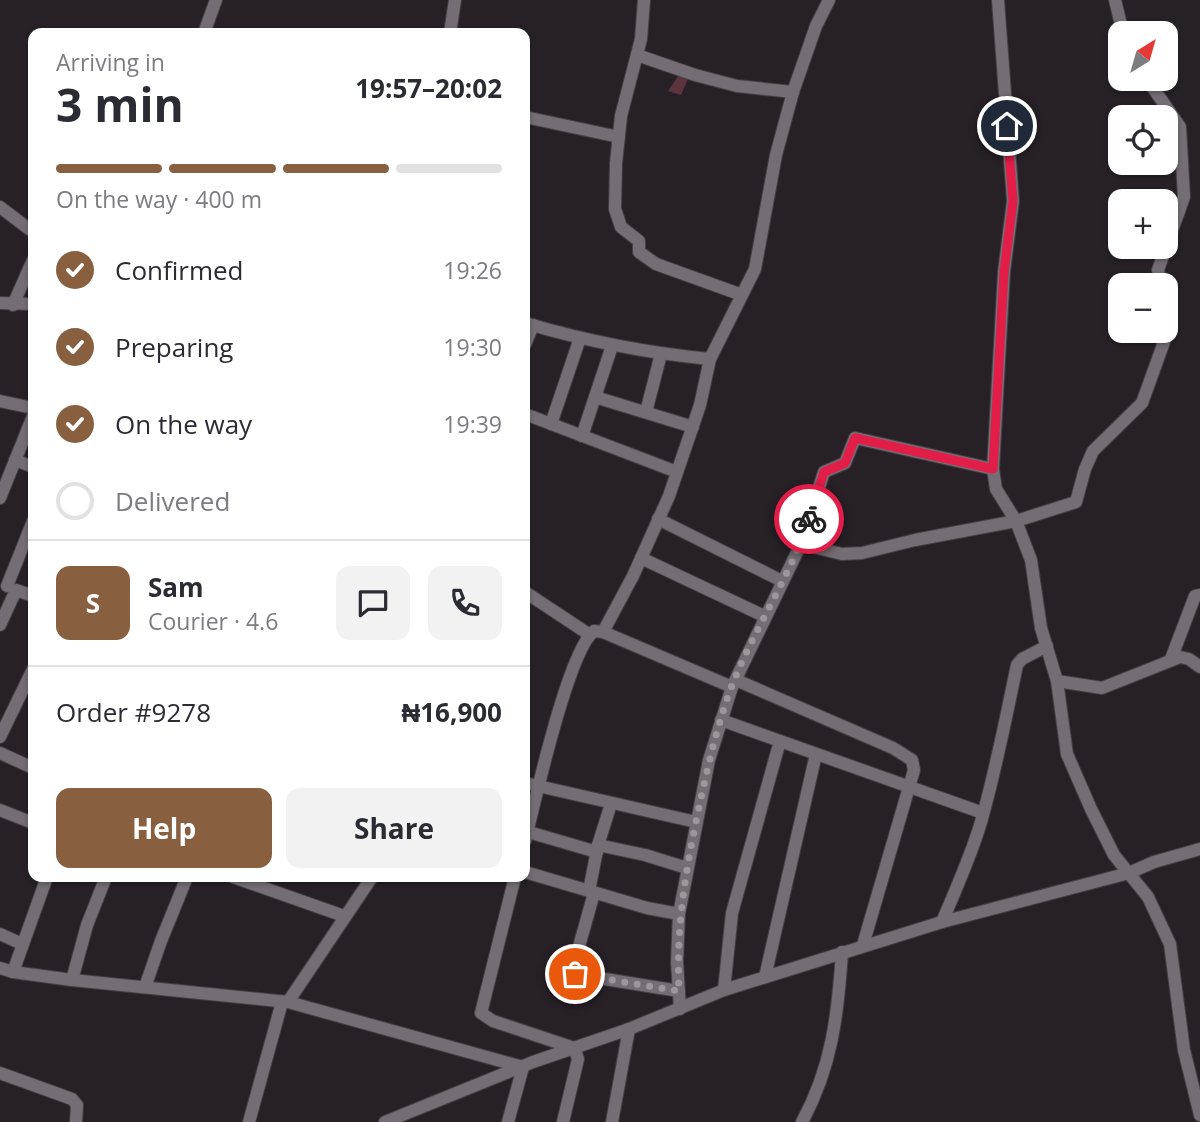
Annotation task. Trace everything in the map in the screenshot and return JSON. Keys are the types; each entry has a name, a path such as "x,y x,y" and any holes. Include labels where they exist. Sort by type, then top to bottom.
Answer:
{"street":[{"path":"206,28 216,0"},
{"path":"451,28 455,0"},
{"path":"644,0 641,39 621,116 615,209 621,227 639,241 639,252 656,264 742,295"},
{"path":"530,820 577,658 596,633 641,558 659,519 693,427 710,359 755,269 776,155 793,92 816,26 829,0"},
{"path":"998,0 1013,201 1004,272 993,469 996,489 1016,521 1031,560 1041,628 1057,681 1068,754 1114,855 1148,897 1170,944 1184,1050 1200,1115"},
{"path":"1115,0 1120,21"},
{"path":"637,55 737,86 793,92"},
{"path":"1155,91 1180,127 1184,197 1159,273"},
{"path":"530,122 619,137"},
{"path":"0,207 28,228"},
{"path":"7,304 28,268"},
{"path":"7,304 28,304"},
{"path":"530,324 612,346 710,359"},
{"path":"551,424 580,338"},
{"path":"801,544 842,554 862,553 1016,521 1076,502 1093,451 1142,403 1164,343"},
{"path":"582,436 612,346"},
{"path":"646,412 661,354"},
{"path":"595,397 693,427"},
{"path":"0,401 28,407"},
{"path":"530,416 677,472"},
{"path":"0,498 28,428"},
{"path":"680,1009 677,961 679,914 709,760 734,683 801,544 822,476 828,469 845,463 855,438 993,469"},
{"path":"15,460 28,465"},
{"path":"659,519 782,581"},
{"path":"0,625 8,586 28,534"},
{"path":"641,558 764,616"},
{"path":"8,586 28,594"},
{"path":"530,595 596,633 734,683 906,754 912,760 914,770 863,945"},
{"path":"1171,659 1195,596 1200,595"},
{"path":"942,922 967,863 983,813 1017,665 1019,661 1047,646"},
{"path":"1057,681 1102,688 1180,657 1189,659 1200,667"},
{"path":"0,737 28,689"},
{"path":"721,720 983,813"},
{"path":"724,990 732,914 780,741"},
{"path":"0,753 28,766"},
{"path":"765,977 816,754"},
{"path":"530,784 696,822"},
{"path":"611,804 598,848 591,892 573,968 575,974 679,991"},
{"path":"0,810 28,821"},
{"path":"530,836 645,855 687,868"},
{"path":"386,1122 405,1118 523,1067 629,1029 724,990 863,945 1129,873 1154,862 1200,849"},
{"path":"530,874 647,908 679,914"},
{"path":"45,882 22,944 6,970 72,980 285,1002 523,1067"},
{"path":"72,980 87,925 104,882"},
{"path":"145,987 185,882"},
{"path":"248,1122 285,1002 344,916 364,882"},
{"path":"514,882 481,1013 493,1021 574,1048"},
{"path":"275,883 344,916"},
{"path":"0,934 22,944"},
{"path":"802,1122 829,1057 838,1009 842,952"},
{"path":"612,1122 629,1029"},
{"path":"563,1122 578,1059 574,1048"},
{"path":"508,1122 523,1067"},
{"path":"0,1073 65,1094 77,1105 76,1122"}],"shaded area":[{"path":"678,76 688,79 681,95 668,91"}],"way so far":[{"path":"575,974 679,991 679,914 709,760 732,687 801,544 809,519"}],"route":[{"path":"809,519 824,472 845,463 855,438 993,469 1004,272 1013,201 1007,126"}]}
